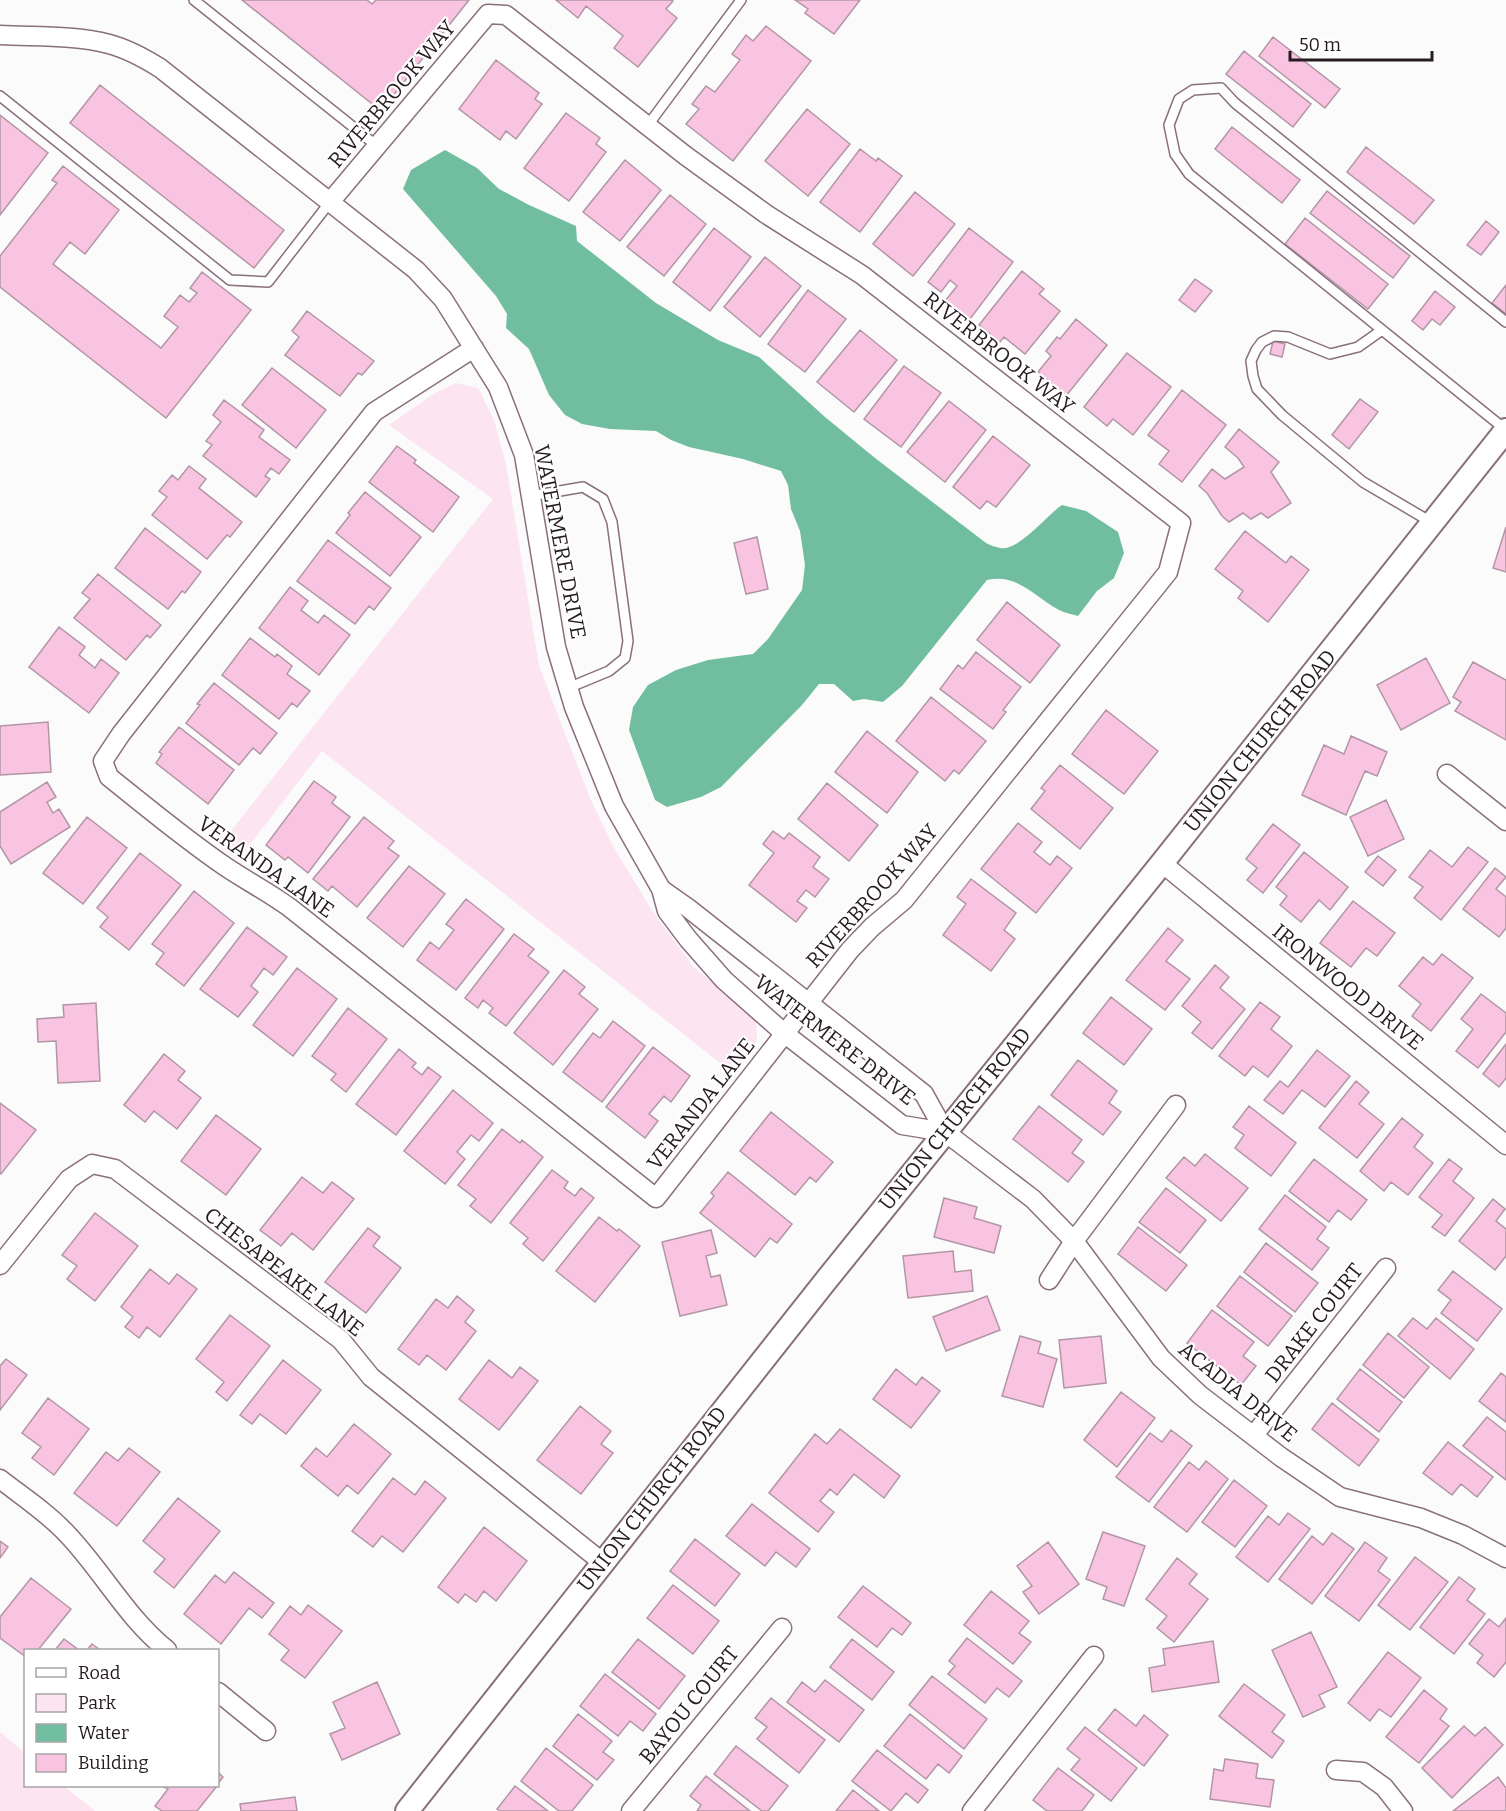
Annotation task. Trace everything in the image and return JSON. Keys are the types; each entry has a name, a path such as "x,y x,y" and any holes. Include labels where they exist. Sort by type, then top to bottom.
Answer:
{"street":[{"name":"RIVERBROOK WAY","path":"330,202 488,14 506,15 766,214 862,275 1181,524 1168,572 904,900 872,927 850,950 808,1003"},
{"name":"WATERMERE DRIVE","path":"0,35 67,38 109,44 138,55 160,68 416,270 443,299 498,387 524,455 556,647 568,688 614,806 661,889 667,910 688,939 724,980 784,1033 902,1125 945,1132"},
{"name":"VERANDA LANE","path":"474,348 374,412 121,734 103,761 109,777 198,847 289,907 656,1198 808,1003"},
{"name":"UNION CHURCH ROAD","path":"416,1808 602,1562 1506,430"},
{"path":"1447,774 1506,821"},
{"name":"IRONWOOD DRIVE","path":"1162,863 1506,1145"},
{"name":"WATERMERE DRIVE","path":"661,889 924,1094 945,1132"},
{"path":"1048,1280 1074,1241 1176,1105"},
{"name":"ACADIA DRIVE","path":"945,1132 1033,1199 1074,1241 1161,1358 1200,1395 1281,1457 1340,1497 1422,1518 1463,1535 1506,1558"},
{"name":"CHESAPEAKE LANE","path":"0,1265 69,1179 92,1164 115,1169 341,1340 371,1377 602,1562"},
{"name":"DRAKE COURT","path":"1254,1435 1386,1268"},
{"path":"0,1479 48,1516 68,1535 132,1616 166,1649"},
{"name":"BAYOU COURT","path":"631,1811 782,1628"},
{"path":"972,1811 1094,1656"},
{"path":"219,1693 266,1731"},
{"path":"1336,1770 1363,1772 1384,1787 1403,1811"}],"lane":[{"path":"194,0 377,147"},
{"path":"648,125 741,0"},
{"path":"1506,322 1235,103 1221,88 1193,90 1179,99 1169,125 1175,154 1189,174 1506,430"},
{"path":"0,96 230,280 268,282 330,202"},
{"path":"1382,330 1358,347 1330,354 1288,337 1274,336 1262,342 1256,350 1251,361 1253,376 1257,389 1282,415 1363,482 1433,524"},
{"path":"531,496 583,487 603,499 612,522 628,641 625,658 609,671 568,688"}],"green space":[{"path":"456,383 478,388 494,420 506,464 539,666 590,798 613,846 653,912 694,968 738,1002 756,1022 757,1040 733,1073 322,751 238,860 219,846 493,499 389,425 435,393"},
{"path":"0,1732 24,1752 24,1787 65,1787 95,1811 0,1811"}],"water":[{"path":"445,150 477,168 499,189 576,226 577,241 656,303 718,340 759,357 825,417 875,458 986,543 1000,548 1007,548 1015,544 1024,539 1062,505 1086,511 1118,532 1124,553 1114,578 1097,591 1078,616 1059,610 1017,583 998,579 987,580 902,686 883,702 864,699 853,701 834,684 819,684 802,705 721,787 701,797 667,807 655,800 629,730 633,707 648,685 676,670 708,660 753,654 768,639 802,590 805,565 800,531 791,509 788,485 781,471 743,459 689,447 656,431 610,429 582,424 565,415 549,395 529,349 506,328 507,314 496,296 403,189 411,170"}],"building":[{"path":"242,0 367,0 372,4 376,0 469,0 381,111"},
{"path":"556,0 671,0 673,1 666,9 677,18 638,67 614,48 623,36 586,6 578,18"},
{"path":"795,0 860,0 834,34 805,13 808,9"},
{"path":"766,26 811,61 733,161 686,124 699,109 692,104 706,86 715,92 740,60 732,54 746,35 753,41"},
{"path":"1273,37 1340,89 1325,108 1259,56"},
{"path":"1244,51 1311,104 1293,127 1226,74"},
{"path":"496,60 539,93 535,99 542,104 516,139 506,131 500,140 459,109"},
{"path":"100,85 284,230 254,268 70,123"},
{"path":"807,109 850,144 808,196 765,161"},
{"path":"566,113 600,138 596,144 606,152 569,201 524,168"},
{"path":"0,115 48,153 0,215"},
{"path":"1232,127 1300,180 1282,203 1215,149"},
{"path":"1366,147 1434,200 1414,224 1347,172"},
{"path":"860,149 876,161 878,158 902,176 860,232 820,202"},
{"path":"625,160 661,190 620,241 583,212"},
{"path":"63,166 119,210 85,254 70,242 53,264 161,348 178,327 164,316 180,295 189,302 197,293 190,288 202,272 251,310 166,418 0,287 0,256 57,183 52,180"},
{"path":"1327,191 1410,256 1393,278 1310,213"},
{"path":"915,192 955,224 913,276 873,244"},
{"path":"670,195 706,224 664,276 627,247"},
{"path":"1305,218 1388,284 1368,309 1285,244"},
{"path":"1486,221 1499,232 1481,255 1467,245"},
{"path":"714,228 751,257 710,311 673,282"},
{"path":"969,228 1013,262 970,319 945,301 957,286 950,280 941,292 928,282"},
{"path":"765,257 801,286 760,337 724,307"},
{"path":"1022,271 1044,289 1039,294 1060,311 1025,354 1004,337 1000,342 979,325"},
{"path":"1195,279 1212,291 1195,312 1179,300"},
{"path":"1506,285 1506,314 1492,303"},
{"path":"808,290 846,319 805,372 768,344"},
{"path":"1435,291 1455,307 1440,325 1432,319 1423,330 1412,321"},
{"path":"307,311 374,361 362,375 358,373 340,396 285,355 299,337 292,331"},
{"path":"1076,319 1107,345 1066,396 1038,372 1051,356 1046,351 1057,337 1060,339"},
{"path":"860,330 897,360 854,412 817,382"},
{"path":"1273,341 1285,344 1282,357 1270,354"},
{"path":"1127,353 1171,387 1133,435 1113,419 1107,426 1084,407"},
{"path":"904,366 941,393 901,447 864,419"},
{"path":"272,368 326,410 296,448 242,405"},
{"path":"1182,390 1226,425 1182,482 1159,464 1169,451 1148,435"},
{"path":"1360,399 1378,412 1349,449 1332,435"},
{"path":"224,400 264,430 259,437 290,460 279,474 271,468 265,476 270,479 256,497 203,456 212,445 206,441 221,422 213,415"},
{"path":"949,401 986,430 945,482 907,452"},
{"path":"1239,429 1279,462 1271,472 1291,503 1268,518 1261,513 1251,519 1243,513 1229,522 1199,486 1212,469 1225,479 1244,467 1238,458 1225,447"},
{"path":"993,436 1030,465 996,507 987,501 980,509 953,487"},
{"path":"397,446 416,460 414,463 459,497 433,532 369,482"},
{"path":"189,466 206,479 199,488 242,522 230,537 227,535 207,559 152,515 167,497 159,491 172,475 178,480"},
{"path":"365,492 421,537 390,576 336,533"},
{"path":"1506,527 1506,572 1493,568"},
{"path":"145,528 201,572 185,593 182,591 168,609 115,568"},
{"path":"1245,531 1286,563 1291,556 1309,570 1268,622 1238,598 1243,591 1215,569"},
{"path":"757,537 768,589 746,594 734,543"},
{"path":"328,540 391,588 374,610 369,606 355,624 297,581"},
{"path":"98,574 161,625 150,638 147,635 126,660 74,618 90,599 82,593"},
{"path":"290,587 308,601 301,610 318,623 324,615 350,635 319,675 259,628"},
{"path":"1007,602 1060,645 1030,683 977,640"},
{"path":"59,627 85,647 79,655 95,668 101,659 119,673 89,713 29,667"},
{"path":"250,638 275,657 277,654 292,666 287,674 310,691 297,707 292,703 279,719 222,675"},
{"path":"976,652 1021,687 1003,710 1006,712 993,729 940,689 958,665 963,669"},
{"path":"1426,658 1450,703 1401,730 1377,685"},
{"path":"1473,662 1506,680 1506,740 1455,711 1461,702 1453,697"},
{"path":"214,683 277,733 260,754 253,748 239,765 186,723 200,705 197,704"},
{"path":"931,697 986,741 959,774 954,770 945,781 896,741"},
{"path":"1106,710 1158,751 1124,794 1072,754"},
{"path":"48,722 51,772 0,775 0,726"},
{"path":"179,727 234,770 208,804 156,763 162,754 159,752"},
{"path":"867,731 918,772 887,813 835,772"},
{"path":"1351,736 1387,752 1377,776 1365,771 1346,815 1302,795 1324,745 1344,754"},
{"path":"1060,765 1113,808 1080,849 1031,809 1045,791 1041,788"},
{"path":"314,781 336,797 332,803 350,817 308,873 288,857 285,860 266,845"},
{"path":"47,782 56,797 47,802 53,813 59,809 70,827 11,864 0,846 0,812"},
{"path":"827,783 878,825 849,861 798,819"},
{"path":"1386,800 1404,839 1368,856 1350,817"},
{"path":"87,817 127,848 83,904 43,873"},
{"path":"364,817 394,841 388,848 399,856 357,907 332,886 328,891 313,879"},
{"path":"1018,823 1042,842 1034,852 1050,865 1057,856 1072,868 1036,913 981,869"},
{"path":"1273,824 1300,845 1263,893 1247,880 1257,868 1246,859"},
{"path":"773,831 784,839 789,833 820,857 813,867 829,879 815,897 806,890 797,901 807,908 796,922 749,885 774,853 763,844"},
{"path":"1468,847 1488,862 1441,920 1414,898 1423,887 1409,877 1430,850 1452,867"},
{"path":"1304,852 1348,887 1330,910 1319,900 1301,922 1280,905 1287,896 1276,887"},
{"path":"140,853 181,885 129,950 100,927 108,917 97,908"},
{"path":"1378,856 1396,870 1383,886 1365,872"},
{"path":"409,866 445,894 403,947 367,918"},
{"path":"1495,868 1506,877 1496,889 1506,897 1506,928 1499,937 1463,909"},
{"path":"971,879 1016,913 1004,930 1015,939 991,971 943,935 966,904 957,897"},
{"path":"194,891 234,923 184,986 156,964 164,953 152,944"},
{"path":"466,899 504,929 456,990 417,960 430,942 439,949 454,930 446,924"},
{"path":"1353,901 1395,933 1377,956 1366,948 1351,967 1320,943"},
{"path":"247,927 287,957 273,975 264,968 251,986 258,992 238,1017 200,989"},
{"path":"1168,928 1183,940 1166,961 1190,979 1165,1010 1126,980"},
{"path":"514,934 534,949 528,956 549,972 506,1026 489,1013 493,1008 483,1000 478,1008 465,998"},
{"path":"1442,954 1473,978 1431,1031 1412,1016 1421,1004 1399,986 1423,957 1433,965"},
{"path":"1215,965 1229,977 1220,988 1245,1009 1212,1049 1192,1033 1201,1022 1182,1006"},
{"path":"297,968 337,999 293,1056 253,1025"},
{"path":"564,970 585,987 579,994 598,1009 553,1065 514,1033"},
{"path":"1481,994 1506,1013 1506,1032 1478,1068 1456,1051 1473,1029 1461,1019"},
{"path":"1111,997 1152,1029 1124,1065 1083,1033"},
{"path":"1260,1002 1280,1017 1271,1029 1292,1046 1268,1077 1253,1066 1245,1076 1219,1056"},
{"path":"96,1003 100,1081 58,1083 56,1041 38,1042 37,1019 64,1017 63,1005"},
{"path":"348,1008 387,1039 346,1092 331,1080 336,1074 312,1056"},
{"path":"613,1021 645,1046 602,1102 563,1072 593,1033 600,1038"},
{"path":"1506,1044 1506,1078 1499,1087 1483,1074"},
{"path":"653,1047 690,1076 671,1102 664,1096 649,1114 658,1121 645,1138 606,1107"},
{"path":"399,1049 416,1063 412,1067 422,1075 428,1067 441,1077 396,1135 356,1104"},
{"path":"1317,1050 1350,1076 1325,1107 1302,1090 1283,1114 1264,1100 1280,1081 1288,1087"},
{"path":"164,1054 185,1071 178,1080 201,1098 177,1129 154,1111 145,1122 124,1105"},
{"path":"1078,1060 1117,1091 1109,1103 1121,1112 1103,1135 1051,1095"},
{"path":"1356,1081 1369,1092 1359,1104 1384,1124 1357,1158 1319,1128"},
{"path":"453,1090 493,1123 479,1141 471,1135 457,1152 465,1159 445,1184 404,1151"},
{"path":"0,1103 36,1130 1,1174 0,1173"},
{"path":"1039,1106 1082,1140 1072,1153 1084,1162 1068,1182 1013,1139"},
{"path":"1249,1106 1296,1143 1271,1176 1235,1148 1244,1135 1233,1127"},
{"path":"771,1112 833,1162 816,1182 810,1177 795,1195 740,1151"},
{"path":"216,1115 261,1149 226,1195 181,1161"},
{"path":"1402,1118 1423,1135 1414,1147 1433,1163 1408,1195 1391,1182 1384,1191 1360,1171"},
{"path":"502,1129 520,1143 522,1140 543,1157 491,1223 470,1206 476,1199 458,1185"},
{"path":"1205,1154 1248,1188 1221,1221 1166,1178 1184,1157 1195,1166"},
{"path":"1314,1159 1367,1200 1351,1220 1338,1210 1329,1222 1289,1191"},
{"path":"1449,1159 1462,1169 1453,1181 1474,1198 1445,1236 1432,1227 1442,1215 1419,1197"},
{"path":"552,1170 568,1182 564,1188 575,1196 581,1188 594,1198 543,1261 523,1244 528,1238 510,1223"},
{"path":"728,1172 792,1224 777,1243 770,1238 755,1257 700,1213 714,1196 711,1193"},
{"path":"302,1177 323,1193 332,1182 354,1199 313,1250 292,1233 281,1246 260,1230"},
{"path":"1166,1188 1206,1220 1180,1253 1139,1222"},
{"path":"1285,1195 1326,1227 1317,1239 1329,1248 1312,1270 1259,1229"},
{"path":"944,1198 977,1207 974,1218 1001,1226 994,1253 934,1237"},
{"path":"1493,1199 1505,1209 1496,1221 1506,1229 1506,1256 1495,1270 1459,1241"},
{"path":"95,1213 138,1246 95,1301 67,1279 77,1266 62,1255"},
{"path":"599,1217 640,1246 595,1302 556,1271"},
{"path":"1138,1227 1187,1265 1166,1291 1118,1254"},
{"path":"368,1228 380,1237 373,1246 401,1268 366,1313 325,1282"},
{"path":"711,1230 717,1253 706,1256 711,1277 720,1275 727,1305 680,1316 662,1242"},
{"path":"1266,1243 1318,1283 1295,1312 1244,1272"},
{"path":"953,1251 955,1272 971,1270 973,1291 908,1298 903,1256"},
{"path":"150,1269 169,1284 177,1274 197,1289 160,1337 147,1327 139,1338 125,1327 133,1317 121,1307"},
{"path":"1453,1271 1502,1309 1477,1341 1441,1313 1451,1300 1438,1290"},
{"path":"1240,1276 1292,1316 1268,1346 1217,1306"},
{"path":"457,1296 474,1310 465,1322 476,1331 446,1370 427,1355 419,1365 398,1349 436,1299 448,1308"},
{"path":"987,1296 1000,1330 946,1351 933,1317"},
{"path":"1212,1310 1254,1342 1243,1356 1256,1366 1241,1385 1187,1343"},
{"path":"230,1315 270,1346 227,1401 216,1392 224,1382 196,1359"},
{"path":"1413,1318 1427,1329 1436,1318 1474,1349 1450,1379 1398,1336"},
{"path":"1388,1333 1429,1367 1404,1398 1363,1365"},
{"path":"1020,1336 1041,1342 1038,1353 1057,1359 1043,1407 1002,1396"},
{"path":"1101,1336 1106,1383 1064,1388 1059,1340"},
{"path":"6,1359 27,1375 0,1410 0,1366"},
{"path":"283,1360 321,1390 286,1434 260,1414 252,1424 240,1415"},
{"path":"489,1360 512,1378 520,1367 538,1381 499,1430 459,1399"},
{"path":"896,1369 916,1385 922,1377 940,1391 911,1428 873,1399"},
{"path":"1360,1369 1402,1402 1379,1432 1337,1399"},
{"path":"1501,1373 1506,1377 1506,1422 1479,1401"},
{"path":"1121,1392 1155,1418 1117,1467 1084,1440"},
{"path":"48,1398 89,1429 54,1475 32,1458 41,1447 22,1433"},
{"path":"1332,1403 1379,1440 1359,1466 1312,1429"},
{"path":"580,1406 611,1431 601,1444 613,1453 581,1494 537,1460"},
{"path":"1487,1417 1506,1432 1506,1480 1463,1446"},
{"path":"354,1424 391,1454 358,1494 347,1485 338,1496 301,1466 316,1448 327,1457"},
{"path":"840,1429 900,1476 884,1498 854,1474 837,1495 830,1489 820,1501 834,1512 818,1532 769,1493 815,1434 827,1444"},
{"path":"1171,1430 1192,1446 1149,1502 1116,1477 1150,1433 1162,1442"},
{"path":"1448,1442 1493,1477 1477,1497 1461,1484 1452,1495 1423,1473"},
{"path":"129,1448 160,1472 117,1526 74,1493 106,1452 118,1461"},
{"path":"1206,1461 1228,1479 1187,1532 1154,1507 1189,1462 1199,1470"},
{"path":"393,1478 415,1495 425,1481 446,1498 403,1552 382,1536 373,1547 352,1531"},
{"path":"1234,1480 1267,1506 1235,1547 1202,1522"},
{"path":"178,1498 220,1531 174,1588 154,1572 165,1559 143,1541"},
{"path":"752,1504 810,1549 796,1567 776,1552 765,1566 726,1536"},
{"path":"1288,1513 1310,1529 1268,1582 1236,1557 1268,1516 1279,1525"},
{"path":"484,1527 527,1561 496,1601 484,1591 476,1602 465,1594 458,1603 438,1587"},
{"path":"1103,1532 1145,1546 1124,1606 1103,1599 1107,1587 1086,1579"},
{"path":"1332,1533 1354,1549 1312,1604 1279,1579 1312,1536 1323,1545"},
{"path":"695,1539 740,1574 715,1606 670,1571"},
{"path":"0,1541 8,1547 0,1558"},
{"path":"1048,1542 1079,1584 1039,1614 1023,1592 1032,1586 1017,1566"},
{"path":"1365,1542 1387,1558 1378,1571 1390,1580 1359,1621 1325,1596"},
{"path":"1415,1557 1448,1582 1410,1630 1378,1605"},
{"path":"1177,1558 1197,1574 1189,1584 1208,1599 1174,1642 1157,1628 1167,1616 1146,1599"},
{"path":"234,1572 274,1603 262,1618 249,1608 221,1644 184,1614 215,1575 225,1583"},
{"path":"1459,1577 1475,1589 1467,1600 1485,1614 1454,1654 1420,1627"},
{"path":"31,1578 71,1609 39,1649 24,1649 24,1656 0,1638 0,1617"},
{"path":"673,1585 719,1621 693,1654 647,1618"},
{"path":"863,1586 911,1623 902,1635 892,1628 877,1647 838,1617"},
{"path":"991,1591 1029,1621 1019,1633 1031,1642 1013,1664 964,1625"},
{"path":"308,1605 342,1631 305,1678 281,1660 289,1650 269,1634 290,1606 301,1615"},
{"path":"1506,1618 1506,1662 1494,1677 1477,1663 1483,1655 1469,1644 1489,1619 1499,1627"},
{"path":"1311,1632 1337,1687 1319,1695 1325,1707 1303,1717 1272,1650"},
{"path":"967,1638 1022,1681 1009,1697 997,1688 985,1703 948,1674 955,1666 949,1661"},
{"path":"64,1639 78,1649 56,1649"},
{"path":"638,1639 685,1676 659,1709 612,1672"},
{"path":"852,1639 894,1672 872,1700 830,1667"},
{"path":"1213,1641 1219,1682 1152,1692 1149,1668 1165,1665 1163,1649"},
{"path":"92,1644 99,1649 88,1649"},
{"path":"1388,1652 1421,1678 1391,1717 1379,1709 1370,1721 1348,1703"},
{"path":"605,1674 656,1714 643,1731 630,1721 618,1736 580,1706"},
{"path":"932,1676 987,1719 964,1749 909,1705"},
{"path":"825,1680 864,1710 839,1742 787,1702 802,1682 815,1692"},
{"path":"377,1682 400,1734 342,1760 330,1734 345,1728 333,1702"},
{"path":"1244,1684 1285,1715 1272,1732 1284,1741 1272,1758 1219,1716"},
{"path":"1424,1690 1447,1709 1440,1719 1449,1726 1419,1763 1386,1737"},
{"path":"771,1698 825,1740 799,1773 757,1739 767,1727 755,1718"},
{"path":"1115,1709 1136,1726 1144,1715 1168,1735 1144,1766 1098,1730"},
{"path":"578,1714 612,1741 603,1752 614,1760 597,1780 553,1746"},
{"path":"910,1714 962,1756 949,1773 938,1764 926,1779 884,1746"},
{"path":"1464,1726 1475,1736 1485,1727 1503,1745 1452,1798 1422,1768"},
{"path":"1085,1727 1137,1768 1111,1801 1071,1770 1080,1759 1067,1749"},
{"path":"736,1746 788,1786 768,1811 762,1811 714,1774"},
{"path":"546,1748 593,1785 572,1811 559,1811 521,1781"},
{"path":"877,1750 928,1790 918,1803 906,1793 891,1811 852,1781"},
{"path":"1225,1759 1258,1764 1256,1778 1274,1780 1270,1807 1210,1799 1214,1769 1223,1771"},
{"path":"1058,1768 1094,1795 1082,1811 1047,1811 1033,1800"},
{"path":"706,1776 750,1811 697,1811 701,1805 690,1796"},
{"path":"1498,1777 1506,1788 1506,1811 1453,1811"},
{"path":"515,1786 548,1811 500,1811 497,1809"},
{"path":"164,1787 216,1787 197,1811 162,1811 155,1806 168,1789"},
{"path":"853,1790 879,1811 836,1811"},
{"path":"295,1797 297,1811 241,1811 240,1804"}]}
